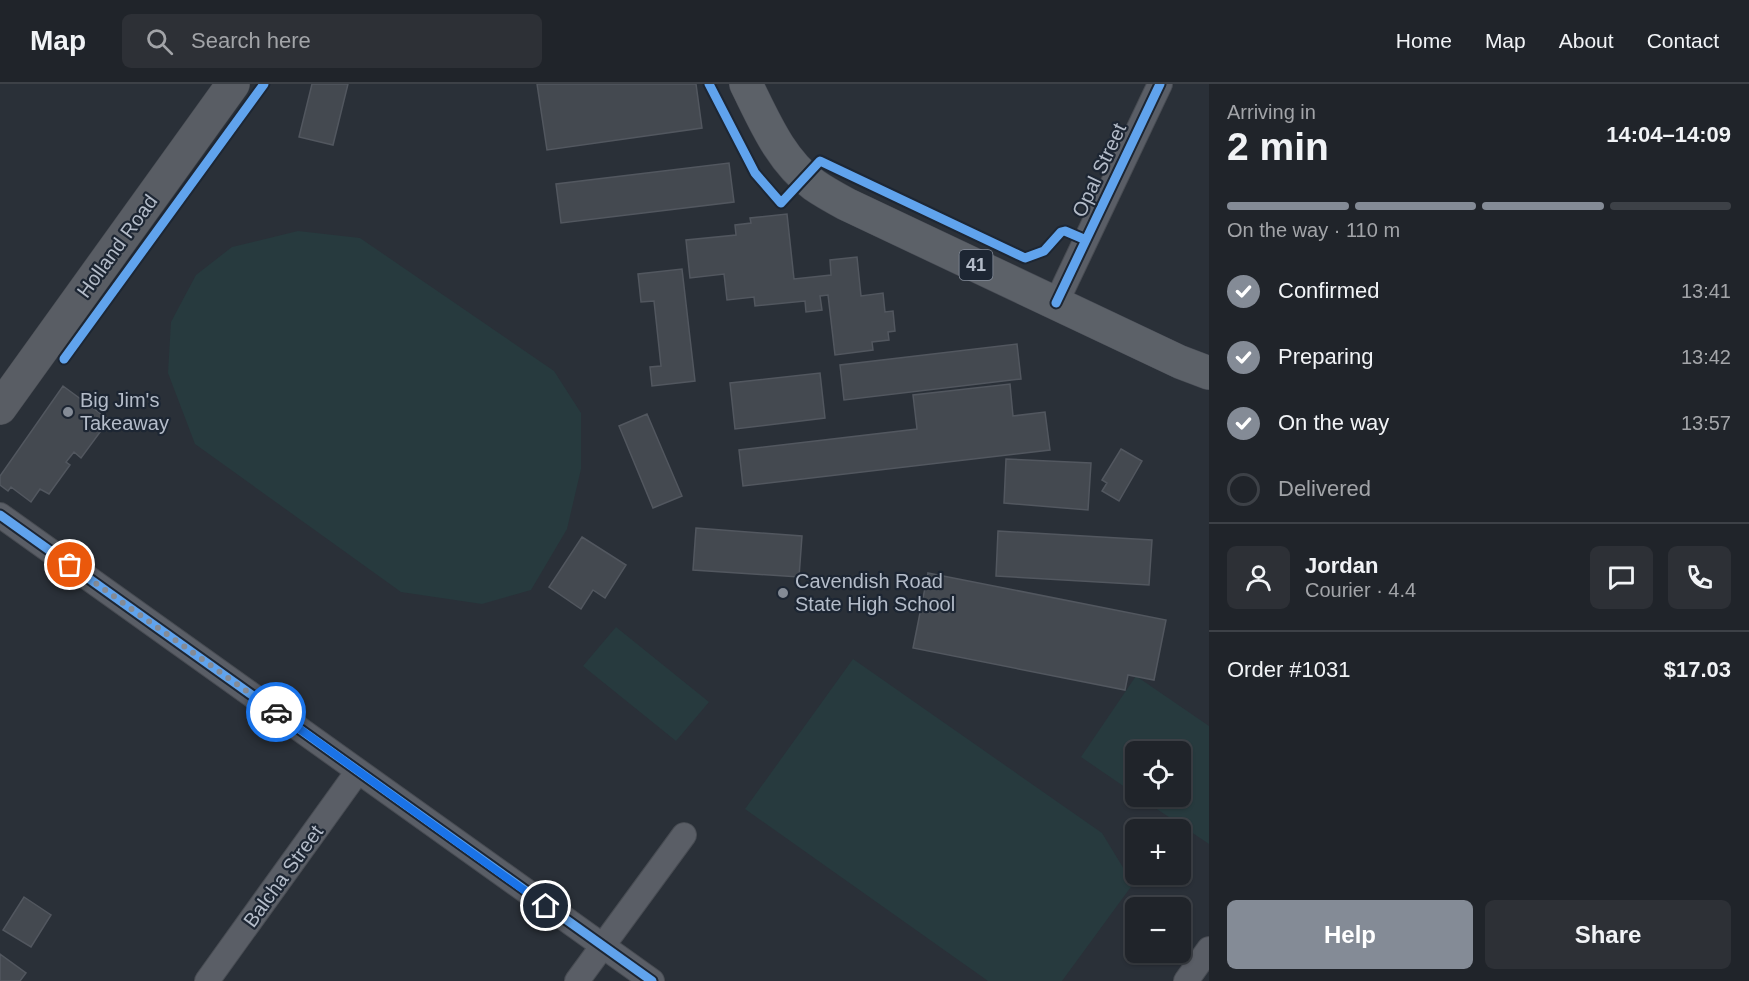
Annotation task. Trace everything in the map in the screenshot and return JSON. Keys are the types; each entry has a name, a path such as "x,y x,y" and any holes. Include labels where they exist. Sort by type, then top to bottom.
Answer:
{"main road":[{"name":"Holland Road","path":"0,408 233,84"},
{"name":"41","path":"746,84 780,149 800,173 814,185 846,204 1180,362 1209,373"}],"street":[{"name":"Opal Street","path":"1056,303 1160,84"},
{"path":"0,515 652,981"},
{"name":"Balcha Street","path":"207,981 358,771"},
{"path":"577,981 684,835"},
{"path":"1186,981 1209,949"}],"green space":[{"path":"298,231 360,238 554,371 581,413 581,469 567,529 531,590 482,604 401,592 195,444 168,373 171,322 196,275 232,247"},
{"path":"616,627 709,702 676,741 583,666"},
{"path":"853,659 1102,833 1125,871 1125,885 1132,885 1062,981 988,981 745,809"},
{"path":"1136,676 1209,726 1209,844 1191,832 1191,819 1172,819 1154,807 1191,807 1191,741 1125,741 1125,787 1081,757"}],"building":[{"path":"312,84 348,84 333,145 299,137"},
{"path":"537,84 696,84 702,128 547,150"},
{"path":"729,163 734,202 561,223 556,184"},
{"path":"787,214 794,279 831,275 830,260 857,257 861,296 883,293 885,312 893,311 895,331 888,332 889,340 872,342 873,350 835,355 828,295 820,296 822,310 806,312 805,301 755,306 754,297 727,300 724,274 690,278 686,240 736,235 735,225 751,223 750,218"},
{"path":"682,269 695,381 652,386 650,367 661,366 654,301 641,302 638,274"},
{"path":"1017,344 1021,379 844,400 840,365"},
{"path":"820,373 825,418 735,429 730,383"},
{"path":"1010,384 1013,416 1045,412 1050,450 743,486 739,450 917,429 913,395"},
{"path":"63,386 109,420 81,458 74,452 66,462 70,465 49,494 40,489 31,502 11,487 8,491 0,485 0,476"},
{"path":"647,414 682,496 653,508 619,426"},
{"path":"1121,449 1142,461 1119,501 1102,491 1107,483 1102,480"},
{"path":"1006,459 1091,463 1088,510 1004,503"},
{"path":"696,528 802,536 799,577 693,570"},
{"path":"998,531 1152,540 1149,585 996,576"},
{"path":"582,537 626,565 605,598 593,590 581,609 549,587"},
{"path":"928,573 1166,620 1154,680 1128,675 1125,690 913,648"},
{"path":"24,897 51,915 31,947 3,930"},
{"path":"0,954 26,973 20,981 0,981"}],"cycle path":[{"path":"64,359 264,84"},
{"path":"709,84 755,173 781,203 820,161 1025,258 1044,251 1061,232 1065,231 1086,240"},
{"path":"1056,303 1160,84"},
{"path":"0,515 652,981"}],"way so far":[{"path":"70,565 276,712"}],"place":[{"name":"Big Jim's Takeaway","path":"68,412"},
{"name":"Cavendish Road State High School","path":"783,593"}],"route":[{"path":"276,712 546,906"}]}
